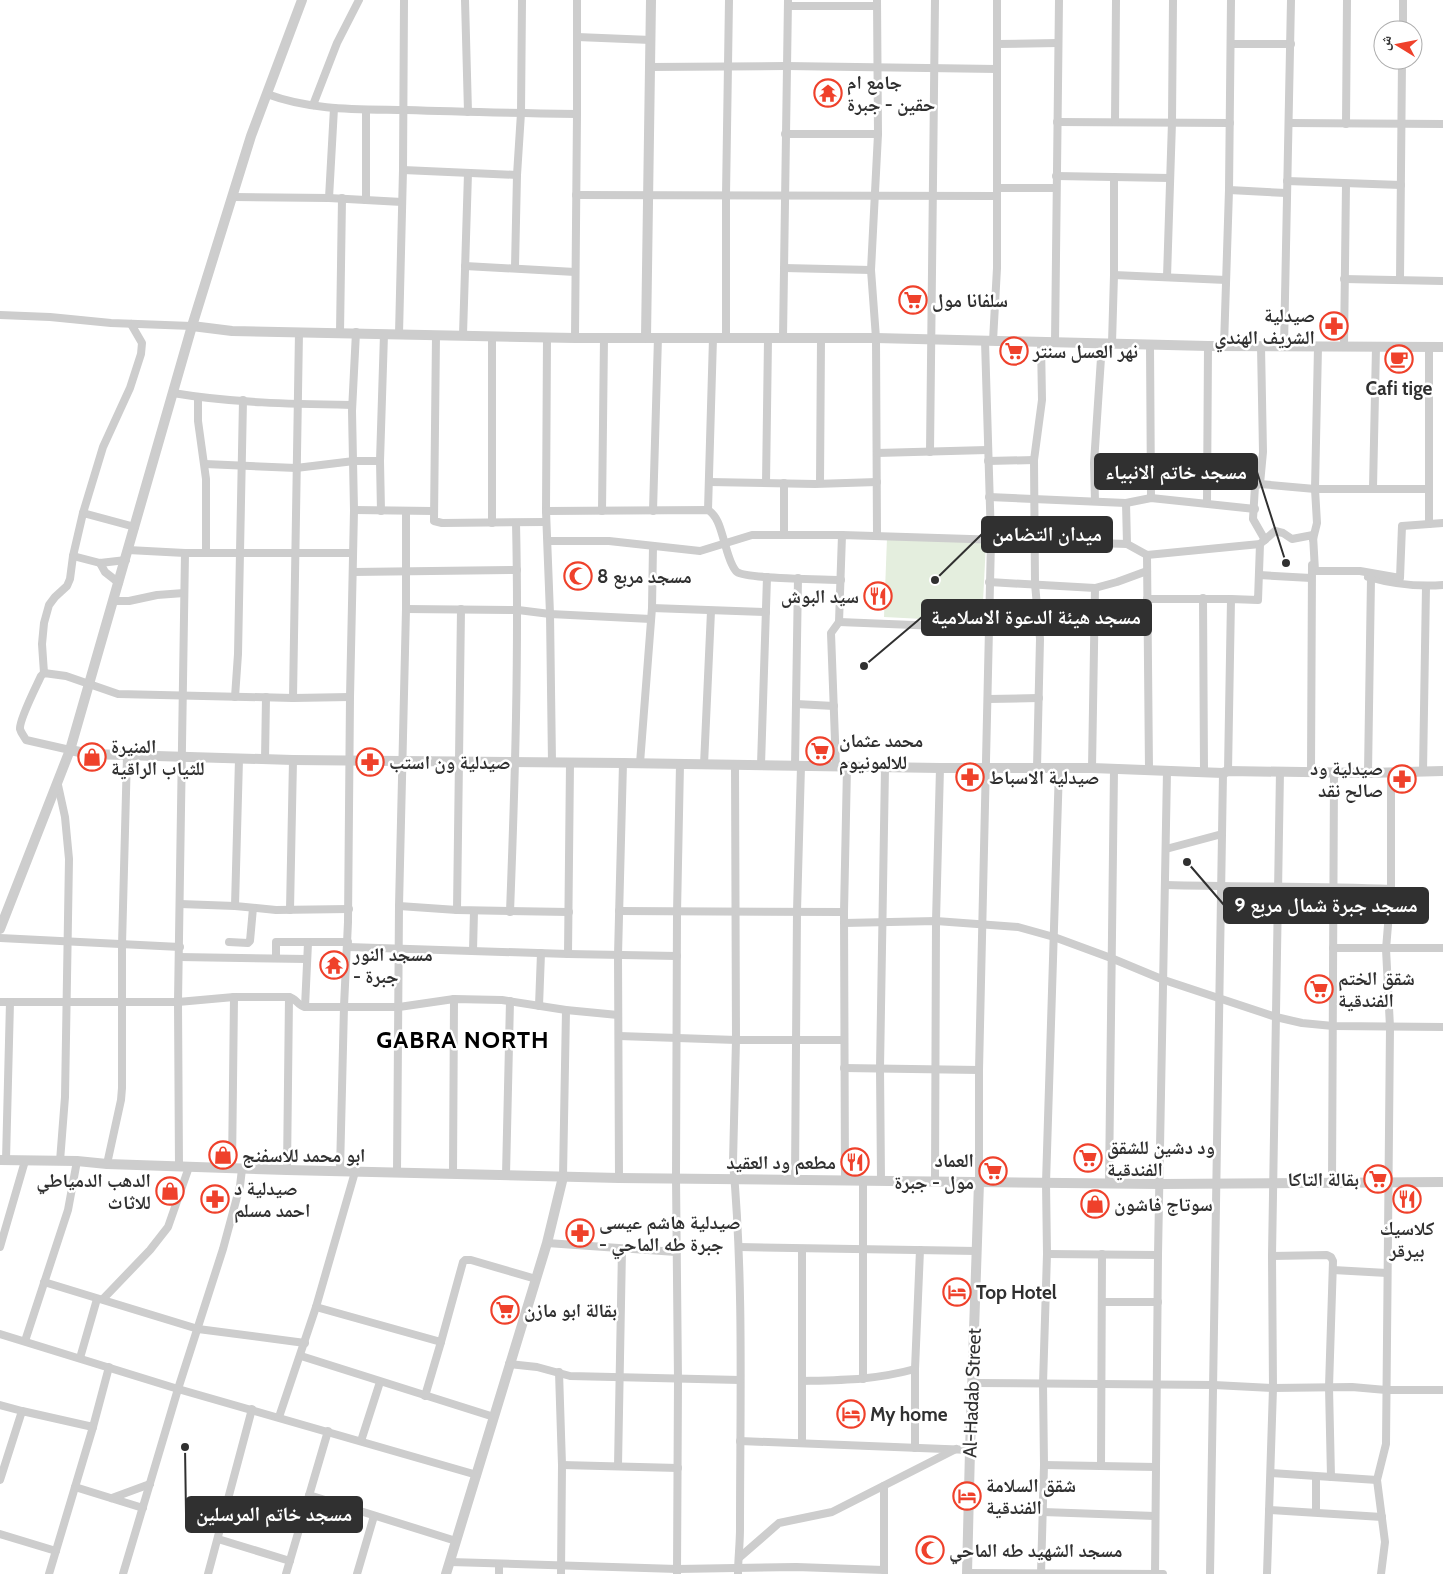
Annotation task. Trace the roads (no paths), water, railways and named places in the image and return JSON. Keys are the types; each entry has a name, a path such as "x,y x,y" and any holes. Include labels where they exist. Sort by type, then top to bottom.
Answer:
{"street":[{"path":"0,929 58,785 70,750 192,326 251,136 302,0"},
{"path":"313,106 337,43 359,0"},
{"path":"399,334 404,110 404,0"},
{"path":"465,0 468,112"},
{"path":"515,267 517,175 521,114 522,0"},
{"path":"575,338 576,0"},
{"path":"646,338 650,196 651,0"},
{"path":"726,338 729,0"},
{"path":"930,452 936,68 935,0"},
{"path":"979,1182 979,1070 991,540 988,461 989,341 998,268 997,0"},
{"path":"1055,342 1059,0"},
{"path":"1115,122 1116,0"},
{"path":"1167,277 1172,122 1173,0"},
{"path":"1224,346 1229,190 1231,0"},
{"path":"1284,346 1291,0"},
{"path":"1346,124 1347,0"},
{"path":"1402,20 1403,0"},
{"path":"783,338 788,3 877,3 878,134 871,270 876,338 877,536"},
{"path":"577,37 651,40"},
{"path":"997,44 1058,43"},
{"path":"1231,44 1291,44"},
{"path":"650,67 786,66 996,70"},
{"path":"1400,280 1402,70"},
{"path":"268,94 286,101 334,108 577,114"},
{"path":"329,198 334,108"},
{"path":"366,110 366,200"},
{"path":"1057,122 1230,123"},
{"path":"1289,123 1443,124"},
{"path":"785,134 878,134"},
{"path":"403,170 517,175"},
{"path":"462,335 468,173"},
{"path":"1056,176 1170,178"},
{"path":"1095,501 1095,444 1114,275 1114,177"},
{"path":"1287,182 1400,185"},
{"path":"1344,347 1346,184"},
{"path":"576,195 934,196 1056,188"},
{"path":"1229,190 1286,193"},
{"path":"232,197 342,198 402,202"},
{"path":"340,333 342,198"},
{"path":"465,266 515,267 575,272"},
{"path":"784,268 871,270"},
{"path":"1114,275 1226,280"},
{"path":"1344,279 1443,281"},
{"path":"0,315 192,326 232,331 356,332 575,338 876,338 1208,346 1443,347"},
{"path":"131,324 142,343 141,354 130,388 103,447 83,513 73,556 70,579 67,586 49,605 44,623 42,644 44,673 41,676 20,728 26,740 90,754 265,760 640,763 885,768 1092,768 1204,772 1391,773 1443,771"},
{"path":"293,698 299,332"},
{"path":"340,1171 344,1006 348,945 354,510 352,405 356,332"},
{"path":"381,511 380,461 384,334"},
{"path":"436,335 433,518 437,523 546,522"},
{"path":"492,336 492,523"},
{"path":"547,337 546,522 550,614 552,763"},
{"path":"602,511 604,338"},
{"path":"653,512 658,338"},
{"path":"708,510 713,338"},
{"path":"820,483 821,338"},
{"path":"766,483 768,339"},
{"path":"1037,768 1040,640 1035,584 1034,460 1042,400 1041,342"},
{"path":"1150,344 1151,498"},
{"path":"1207,503 1208,346"},
{"path":"1260,484 1263,452 1261,346"},
{"path":"1311,772 1312,575 1313,535 1317,523 1314,489 1318,347"},
{"path":"1372,488 1376,347"},
{"path":"1429,347 1429,524"},
{"path":"173,394 297,404 352,405"},
{"path":"198,397 198,421 205,464 207,499 206,553"},
{"path":"235,697 238,654 243,400"},
{"path":"877,453 988,450"},
{"path":"988,461 1034,460"},
{"path":"205,464 296,468 354,461 380,461"},
{"path":"709,482 877,482"},
{"path":"784,483 784,535"},
{"path":"1148,599 1258,600 1262,542 1254,519 1255,486 1260,484 1314,489 1428,489"},
{"path":"989,498 1126,502 1151,498 1255,509"},
{"path":"1126,502 1127,544"},
{"path":"354,510 433,511"},
{"path":"546,511 653,512 708,510 713,514 722,530 724,543 735,570 745,575 841,580"},
{"path":"397,1172 399,906 406,609 406,511"},
{"path":"83,513 135,527"},
{"path":"510,912 516,762 518,570 516,522"},
{"path":"1402,526 1443,523"},
{"path":"1313,535 1314,571 1359,573 1400,578 1402,526"},
{"path":"1402,526 1400,578 1402,584"},
{"path":"548,541 610,541 700,551 752,535 842,535 1127,544 1148,555 1262,542 1275,531 1283,533 1292,539 1313,535"},
{"path":"842,535 839,622 831,633 834,706 841,767 844,912 845,1180"},
{"path":"640,763 652,608 653,546"},
{"path":"80,1358 100,1299 150,1250 168,1227 184,1167 178,1002 185,553"},
{"path":"73,556 100,563 127,555 353,553"},
{"path":"1148,555 1149,770"},
{"path":"100,563 106,572 119,583"},
{"path":"353,572 518,570"},
{"path":"989,582 1095,588 1147,571"},
{"path":"1259,575 1359,573 1371,578 1402,584 1443,585"},
{"path":"761,765 767,577"},
{"path":"795,1179 798,578"},
{"path":"1368,773 1371,578"},
{"path":"1423,772 1426,586"},
{"path":"1092,768 1095,588"},
{"path":"114,600 129,601 156,595 184,593"},
{"path":"1203,598 1204,772"},
{"path":"1210,1574 1218,997 1231,599"},
{"path":"652,608 766,612"},
{"path":"406,609 518,610 550,614 651,618"},
{"path":"457,910 461,609"},
{"path":"704,765 711,611"},
{"path":"839,622 988,628"},
{"path":"44,673 66,676 118,694 293,698 350,697"},
{"path":"265,760 266,697"},
{"path":"988,700 1038,698"},
{"path":"796,704 834,706"},
{"path":"107,1164 121,1100 122,945 127,755"},
{"path":"235,906 239,759"},
{"path":"290,910 293,760"},
{"path":"568,954 570,763"},
{"path":"619,1178 618,955 623,763"},
{"path":"677,1572 676,1178 677,913 680,764"},
{"path":"735,765 736,1040 733,1162 736,1179 739,1247 740,1556 738,1571"},
{"path":"881,1180 881,922 885,768"},
{"path":"935,1182 934,1070 940,768"},
{"path":"1041,1574 1044,1465 1043,1384 1047,1254 1046,1183 1059,768"},
{"path":"1109,1183 1114,769"},
{"path":"1155,1574 1158,1255 1167,771"},
{"path":"1267,1574 1273,1388 1272,1256 1280,771"},
{"path":"1332,1183 1334,772"},
{"path":"1381,1574 1385,1542 1377,1480 1386,1444 1390,1027 1386,949 1391,889 1391,773"},
{"path":"58,785 65,817 69,860 68,1001 65,1097 60,1161"},
{"path":"1166,850 1222,834"},
{"path":"1166,885 1391,889"},
{"path":"180,904 290,910 348,909"},
{"path":"399,906 474,911 569,912"},
{"path":"229,942 248,943 250,941 254,908"},
{"path":"473,951 474,911"},
{"path":"619,911 677,913 844,912"},
{"path":"844,923 936,921 1018,927 1054,937 1164,980 1276,1017 1302,1023 1333,1026 1443,1027"},
{"path":"0,938 180,947"},
{"path":"276,958 276,942 541,954 677,956"},
{"path":"305,1007 308,943"},
{"path":"1334,948 1443,948"},
{"path":"539,1006 541,954"},
{"path":"180,957 307,959"},
{"path":"0,1002 178,1002 234,997 289,996 305,1007 399,1007 454,999 510,1001 566,1010 618,1015"},
{"path":"287,1170 289,996"},
{"path":"123,1574 178,1389 223,1250 240,1186 237,1168 234,997"},
{"path":"453,1174 454,999"},
{"path":"506,1175 510,1001"},
{"path":"10,1002 4,1075 3,1160 77,1161 184,1167 619,1178 1160,1184 1443,1182"},
{"path":"446,1574 547,1243 563,1177 566,1010"},
{"path":"619,1036 736,1040 844,1040"},
{"path":"844,1068 979,1070"},
{"path":"0,1247 25,1161"},
{"path":"25,1341 68,1210 77,1161"},
{"path":"279,1417 301,1356 356,1172"},
{"path":"863,1180 863,1380"},
{"name":"Al-Hadab Street","path":"967,1574 979,1182"},
{"path":"547,1243 676,1252"},
{"path":"739,1247 977,1251"},
{"path":"618,1466 622,1248"},
{"path":"802,1249 802,1443"},
{"path":"915,1448 915,1369 920,1250"},
{"path":"1047,1254 1158,1255"},
{"path":"1101,1466 1102,1254"},
{"path":"1272,1256 1327,1255 1333,1261 1328,1387 1331,1477"},
{"path":"424,1396 463,1262 471,1260 536,1279"},
{"path":"1332,1270 1388,1273"},
{"path":"44,1282 198,1329 305,1343"},
{"path":"1102,1302 1158,1302"},
{"path":"316,1307 441,1342"},
{"path":"0,1334 178,1389 477,1474"},
{"path":"301,1356 494,1418"},
{"path":"510,1364 537,1367 570,1376 740,1380"},
{"path":"48,1574 76,1487 109,1367"},
{"path":"802,1381 863,1380 915,1369"},
{"path":"559,1372 562,1465 561,1570"},
{"path":"361,1441 380,1382"},
{"path":"973,1383 1158,1384 1273,1388 1328,1387 1443,1390"},
{"path":"0,1405 93,1427"},
{"path":"208,1574 252,1409"},
{"path":"0,1480 22,1411"},
{"path":"286,1574 328,1431"},
{"path":"740,1441 970,1450"},
{"path":"740,1556 779,1523 832,1512 956,1449"},
{"path":"562,1465 678,1468"},
{"path":"1044,1465 1156,1467"},
{"path":"1270,1473 1377,1480"},
{"path":"1316,1476 1316,1512"},
{"path":"112,1498 150,1484"},
{"path":"450,1562 499,1564 561,1570 677,1572 796,1568 884,1572 884,1486"},
{"path":"76,1487 143,1508"},
{"path":"309,1495 456,1541"},
{"path":"1269,1510 1382,1517"},
{"path":"1043,1512 1155,1516"},
{"path":"357,1574 374,1516"},
{"path":"0,1534 56,1550"},
{"path":"218,1538 290,1561"},
{"path":"499,1564 499,1574"},
{"path":"967,1574 1163,1574"}],"place":[{"name":"جامع ام حقين - جبرة","path":"828,93"},
{"name":"سلفانا مول","path":"913,300"},
{"name":"صيدلية الشريف الهندي","path":"1334,326"},
{"name":"نهر العسل سنتر","path":"1014,351"},
{"name":"Cafi tige","path":"1399,359"},
{"name":"مسجد خاتم الانبياء","path":"1286,563"},
{"name":"مسجد مربع 8","path":"578,576"},
{"name":"ميدان التضامن","path":"935,580"},
{"name":"سيد البوش","path":"878,596"},
{"name":"مسجد هيئة الدعوة الاسلامية","path":"864,666"},
{"name":"محمد عثمان للالمونيوم","path":"820,751"},
{"name":"المنيرة للثياب الراقية","path":"92,757"},
{"name":"صيدلية ون استب","path":"370,762"},
{"name":"صيدلية الاسباط","path":"970,777"},
{"name":"صيدلية ود صالح نقد","path":"1402,779"},
{"name":"مسجد جبرة شمال مربع 9","path":"1187,862"},
{"name":"مسجد النور - جبرة","path":"334,965"},
{"name":"شقق الختم الفندقية","path":"1319,989"},
{"name":"ابو محمد للاسفنج","path":"223,1155"},
{"name":"ود دشين للشقق الفندقية","path":"1088,1158"},
{"name":"مطعم ود العقيد","path":"855,1162"},
{"name":"العماد مول - جبرة","path":"993,1171"},
{"name":"بقالة التاكا","path":"1378,1179"},
{"name":"الدهب الدمياطي للاثاث","path":"170,1191"},
{"name":"صيدلية د احمد مسلم","path":"215,1199"},
{"name":"كلاسيك بيرقر","path":"1407,1199"},
{"name":"سوتاج فاشون","path":"1095,1204"},
{"name":"صيدلية هاشم عيسى - جبرة طه الماحي","path":"580,1233"},
{"name":"Top Hotel","path":"957,1292"},
{"name":"بقالة ابو مازن","path":"505,1310"},
{"name":"My home","path":"851,1414"},
{"name":"مسجد خاتم المرسلين","path":"185,1447"},
{"name":"شقق السلامة الفندقية","path":"967,1496"},
{"name":"مسجد الشهيد طه الماحي","path":"930,1550"}],"district":[{"name":"GABRA NORTH","path":"463,1039"}]}
